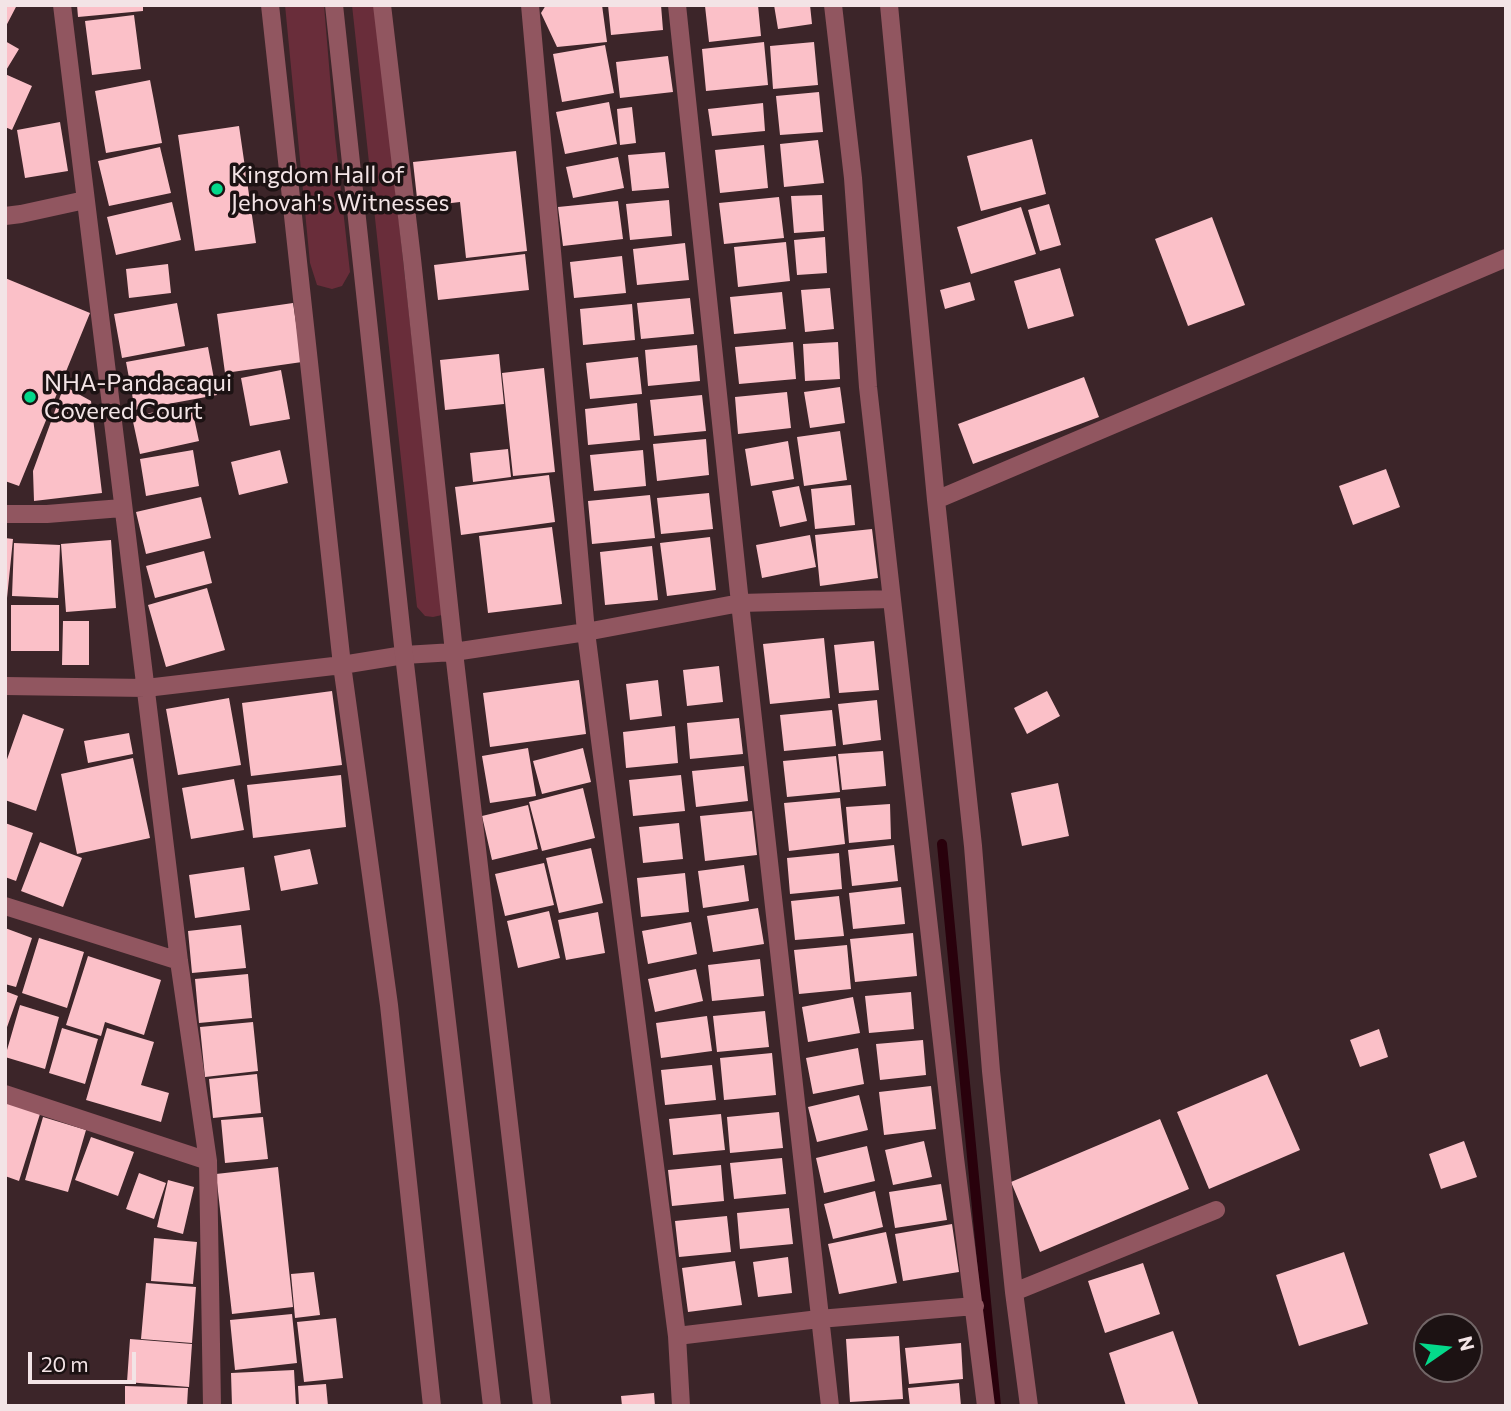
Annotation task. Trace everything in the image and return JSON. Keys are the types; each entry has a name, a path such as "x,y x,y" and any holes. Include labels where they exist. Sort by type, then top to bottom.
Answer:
{"street":[{"path":"62,5 179,961 208,1161 212,1406"},
{"path":"270,5 342,665 389,1005 432,1406"},
{"path":"334,5 404,655 492,1406"},
{"path":"382,5 542,1406"},
{"path":"530,5 586,632 677,1336 681,1406"},
{"path":"677,5 740,603 830,1406"},
{"path":"833,5 853,177 868,387 951,1132 986,1406"},
{"path":"889,5 936,500 973,846 990,1058 1014,1292 1029,1406"},
{"path":"5,216 85,200"},
{"path":"936,500 1506,258"},
{"path":"5,514 47,514 122,508"},
{"path":"5,686 146,688 404,655 454,652 586,632 740,603 892,599"},
{"path":"5,906 179,961"},
{"path":"5,1094 208,1161"},
{"path":"1014,1292 1216,1210"},
{"path":"677,1336 819,1319 975,1306"}],"shaded area":[{"path":"285,5 324,5 350,272 342,286 332,289 317,285 310,263"},
{"path":"352,5 375,5 442,615 433,617 425,616 417,607"}],"building":[{"path":"5,5 17,5 5,28"},
{"path":"77,5 143,5 143,11 78,17"},
{"path":"546,5 602,5 607,42 557,47 541,13"},
{"path":"608,5 661,5 663,30 611,35"},
{"path":"758,5 761,36 709,42 705,6"},
{"path":"774,5 810,5 812,24 778,29"},
{"path":"134,15 141,69 92,75 85,21"},
{"path":"5,41 19,49 5,72"},
{"path":"764,42 768,85 706,91 702,49"},
{"path":"814,42 818,85 773,89 770,46"},
{"path":"605,45 614,93 562,102 553,54"},
{"path":"668,56 673,92 620,98 616,62"},
{"path":"5,74 32,86 12,130 5,127"},
{"path":"150,80 162,143 106,153 95,91"},
{"path":"819,92 823,132 780,135 776,96"},
{"path":"609,102 617,144 565,154 556,112"},
{"path":"763,103 765,131 712,136 708,109"},
{"path":"632,107 636,143 620,145 617,109"},
{"path":"60,122 68,171 25,178 17,130"},
{"name":"Kingdom Hall of Jehovah's Witnesses","path":"239,126 256,243 195,251 178,135"},
{"path":"1032,139 1046,194 981,211 967,156"},
{"path":"818,140 824,183 784,187 780,144"},
{"path":"764,145 768,188 720,193 715,150"},
{"path":"160,147 171,193 109,206 98,161"},
{"path":"516,151 527,251 466,258 460,202 418,207 413,162"},
{"path":"665,152 669,188 632,191 628,155"},
{"path":"618,157 624,188 573,198 566,167"},
{"path":"822,195 824,231 794,233 791,196"},
{"path":"779,197 784,238 724,244 719,203"},
{"path":"669,200 672,236 630,240 626,204"},
{"path":"618,201 623,239 563,246 558,207"},
{"path":"172,202 181,240 116,255 107,217"},
{"path":"1049,204 1061,245 1040,251 1028,210"},
{"path":"1021,207 1036,254 971,274 957,227"},
{"path":"1212,217 1245,305 1188,326 1155,239"},
{"path":"825,237 827,273 797,275 794,240"},
{"path":"786,242 790,281 738,287 734,247"},
{"path":"685,243 689,280 637,285 633,249"},
{"path":"525,254 529,290 438,300 434,265"},
{"path":"622,256 626,293 574,298 570,262"},
{"path":"168,264 171,293 129,298 126,269"},
{"path":"1060,268 1074,316 1028,329 1014,281"},
{"name":"NHA-Pandacaqui Covered Court","path":"5,278 90,313 19,486 5,481"},
{"path":"970,282 975,300 945,309 940,290"},
{"path":"830,288 834,329 805,332 801,290"},
{"path":"782,292 786,329 734,334 730,297"},
{"path":"690,298 694,334 641,339 637,303"},
{"path":"177,303 185,346 122,358 114,314"},
{"path":"293,303 302,362 225,373 217,314"},
{"path":"632,304 635,340 583,345 580,309"},
{"path":"793,342 796,379 739,384 735,347"},
{"path":"838,342 840,379 805,381 803,344"},
{"path":"697,345 700,381 648,386 645,350"},
{"path":"208,347 217,395 135,410 126,362"},
{"path":"499,354 504,404 445,410 440,360"},
{"path":"638,357 642,394 590,399 586,363"},
{"path":"544,368 555,472 513,476 502,373"},
{"path":"281,370 290,419 250,426 241,378"},
{"path":"1084,377 1099,417 973,464 958,424"},
{"path":"64,386 91,401 102,493 34,501 33,471"},
{"path":"840,387 845,423 810,428 804,392"},
{"path":"787,392 791,428 738,434 735,397"},
{"path":"702,395 706,431 654,436 650,400"},
{"path":"637,403 640,440 588,445 585,409"},
{"path":"191,404 199,441 140,454 132,417"},
{"path":"840,431 847,480 804,486 797,437"},
{"path":"706,439 709,475 657,481 653,444"},
{"path":"788,441 794,479 751,486 745,449"},
{"path":"508,449 511,477 473,482 470,453"},
{"path":"193,450 199,486 146,496 140,459"},
{"path":"280,450 288,483 239,495 231,462"},
{"path":"643,450 646,486 594,491 590,455"},
{"path":"1386,469 1400,507 1353,525 1339,486"},
{"path":"549,475 555,522 461,535 455,487"},
{"path":"851,485 855,525 815,529 811,489"},
{"path":"799,486 807,521 780,527 772,491"},
{"path":"709,493 713,529 661,534 657,498"},
{"path":"650,495 655,538 592,544 588,501"},
{"path":"201,497 211,538 146,554 136,512"},
{"path":"552,527 562,604 488,613 479,536"},
{"path":"872,529 878,578 820,586 815,535"},
{"path":"810,535 816,567 762,578 756,545"},
{"path":"710,537 716,590 667,596 660,543"},
{"path":"5,538 13,539 7,598 5,598"},
{"path":"111,540 116,608 66,612 61,544"},
{"path":"14,543 60,545 58,598 12,596"},
{"path":"652,546 658,600 605,605 600,552"},
{"path":"204,551 212,583 155,598 146,566"},
{"path":"207,588 225,650 166,667 148,605"},
{"path":"11,605 59,605 59,651 11,651"},
{"path":"63,621 89,621 89,665 62,665"},
{"path":"824,638 830,698 770,704 763,644"},
{"path":"874,641 879,690 839,693 834,645"},
{"path":"719,666 723,702 687,706 683,670"},
{"path":"579,680 586,734 490,747 483,693"},
{"path":"658,680 662,716 630,720 626,684"},
{"path":"332,691 342,765 251,776 242,703"},
{"path":"1047,691 1060,716 1027,734 1014,708"},
{"path":"229,698 241,765 178,775 166,709"},
{"path":"877,700 881,740 843,745 838,704"},
{"path":"832,710 836,746 784,751 780,715"},
{"path":"23,714 64,729 36,811 5,800 5,765"},
{"path":"739,718 743,754 690,759 687,723"},
{"path":"675,726 678,763 626,768 623,732"},
{"path":"129,733 133,754 88,763 84,741"},
{"path":"528,748 536,796 490,803 482,756"},
{"path":"583,748 591,782 542,794 533,761"},
{"path":"883,751 886,786 842,790 838,754"},
{"path":"836,756 840,792 787,797 783,761"},
{"path":"133,758 150,838 77,854 61,774"},
{"path":"744,766 748,801 696,807 692,771"},
{"path":"341,775 346,827 253,838 247,785"},
{"path":"681,775 685,811 633,816 629,780"},
{"path":"234,779 244,830 191,839 182,788"},
{"path":"1058,783 1069,836 1022,846 1011,793"},
{"path":"583,788 595,838 542,851 529,802"},
{"path":"840,798 845,844 789,851 784,803"},
{"path":"890,804 891,839 849,843 846,807"},
{"path":"528,805 538,849 492,860 482,816"},
{"path":"752,811 757,855 705,861 700,816"},
{"path":"5,823 33,833 16,881 5,877"},
{"path":"679,823 683,859 643,863 639,827"},
{"path":"40,842 82,858 63,907 21,891"},
{"path":"894,845 898,881 852,886 848,850"},
{"path":"591,848 603,903 559,913 546,858"},
{"path":"310,849 318,884 281,891 274,856"},
{"path":"839,853 842,889 790,894 787,858"},
{"path":"544,863 554,905 505,916 495,874"},
{"path":"744,865 749,901 703,908 698,871"},
{"path":"244,867 250,910 195,918 189,875"},
{"path":"685,873 689,912 641,917 637,878"},
{"path":"901,887 905,924 853,929 849,893"},
{"path":"839,896 844,936 795,940 791,901"},
{"path":"758,908 764,944 713,952 707,916"},
{"path":"549,911 560,958 518,968 507,921"},
{"path":"598,912 605,953 566,960 558,920"},
{"path":"691,922 697,954 648,964 642,931"},
{"path":"241,925 246,968 192,973 188,931"},
{"path":"5,928 32,938 16,987 5,984"},
{"path":"913,933 917,976 855,982 850,939"},
{"path":"39,938 84,952 67,1008 22,993"},
{"path":"847,945 851,989 799,994 794,950"},
{"path":"88,956 161,980 144,1035 105,1022 101,1036 66,1025"},
{"path":"760,959 764,996 712,1001 708,965"},
{"path":"696,969 703,1001 655,1012 648,979"},
{"path":"248,974 252,1018 199,1023 195,979"},
{"path":"5,991 18,996 6,1030 5,1030"},
{"path":"911,992 914,1029 869,1033 865,996"},
{"path":"853,997 860,1033 808,1042 802,1007"},
{"path":"20,1005 59,1017 45,1069 5,1057"},
{"path":"765,1011 769,1047 717,1052 713,1016"},
{"path":"707,1016 712,1051 661,1058 656,1023"},
{"path":"253,1022 258,1071 205,1077 200,1027"},
{"path":"62,1028 98,1039 85,1084 49,1073"},
{"path":"107,1028 154,1042 141,1085 169,1093 161,1122 86,1100"},
{"path":"1379,1029 1388,1057 1360,1067 1350,1040"},
{"path":"923,1040 926,1075 880,1080 876,1044"},
{"path":"858,1048 864,1084 813,1094 806,1058"},
{"path":"772,1053 776,1095 724,1100 720,1058"},
{"path":"712,1065 716,1100 665,1105 661,1070"},
{"path":"257,1074 261,1113 213,1118 209,1079"},
{"path":"1267,1074 1300,1150 1209,1189 1177,1112"},
{"path":"931,1086 936,1129 884,1135 879,1092"},
{"path":"859,1095 868,1130 817,1142 808,1107"},
{"path":"5,1102 40,1114 19,1181 5,1176"},
{"path":"779,1112 783,1148 730,1153 727,1117"},
{"path":"721,1114 725,1150 673,1155 669,1119"},
{"path":"43,1117 86,1130 68,1192 25,1180"},
{"path":"263,1117 268,1159 225,1163 221,1120"},
{"path":"1160,1119 1189,1189 1040,1252 1011,1182"},
{"path":"91,1137 134,1152 118,1196 75,1180"},
{"path":"924,1141 932,1177 893,1185 885,1150"},
{"path":"1464,1141 1477,1177 1441,1189 1429,1154"},
{"path":"867,1146 875,1181 824,1193 816,1158"},
{"path":"782,1158 786,1194 734,1199 730,1163"},
{"path":"721,1165 724,1201 672,1206 668,1170"},
{"path":"278,1167 293,1307 232,1314 216,1174"},
{"path":"139,1173 166,1183 154,1219 126,1209"},
{"path":"168,1180 194,1187 183,1234 157,1227"},
{"path":"941,1184 947,1220 895,1228 889,1192"},
{"path":"875,1191 883,1227 833,1239 824,1204"},
{"path":"789,1208 793,1244 740,1249 737,1213"},
{"path":"727,1216 731,1252 679,1257 675,1221"},
{"path":"952,1224 959,1272 903,1281 895,1234"},
{"path":"886,1232 897,1283 839,1294 828,1244"},
{"path":"154,1238 197,1242 193,1284 151,1281"},
{"path":"1344,1252 1368,1324 1299,1346 1276,1275"},
{"path":"788,1257 792,1293 758,1297 753,1262"},
{"path":"735,1261 742,1305 688,1312 682,1268"},
{"path":"1143,1263 1160,1314 1105,1333 1088,1281"},
{"path":"314,1272 320,1315 295,1318 291,1274"},
{"path":"146,1283 196,1287 192,1343 141,1339"},
{"path":"292,1314 297,1363 235,1370 230,1320"},
{"path":"336,1318 343,1378 304,1382 297,1322"},
{"path":"1173,1331 1199,1406 1126,1406 1109,1353"},
{"path":"899,1336 903,1399 850,1402 846,1339"},
{"path":"130,1339 192,1344 189,1387 127,1382"},
{"path":"961,1343 963,1379 909,1384 905,1348"},
{"path":"294,1370 296,1406 232,1406 231,1373"},
{"path":"959,1383 961,1406 910,1406 908,1388"},
{"path":"326,1384 328,1406 299,1406 298,1386"},
{"path":"125,1386 188,1388 187,1406 125,1406"},
{"path":"654,1393 655,1406 622,1406 621,1396"}],"waterway":[{"path":"942,844 996,1406"}],"place":[{"name":"Kingdom Hall of Jehovah's Witnesses","path":"217,189"},
{"name":"NHA-Pandacaqui Covered Court","path":"30,397"}]}
